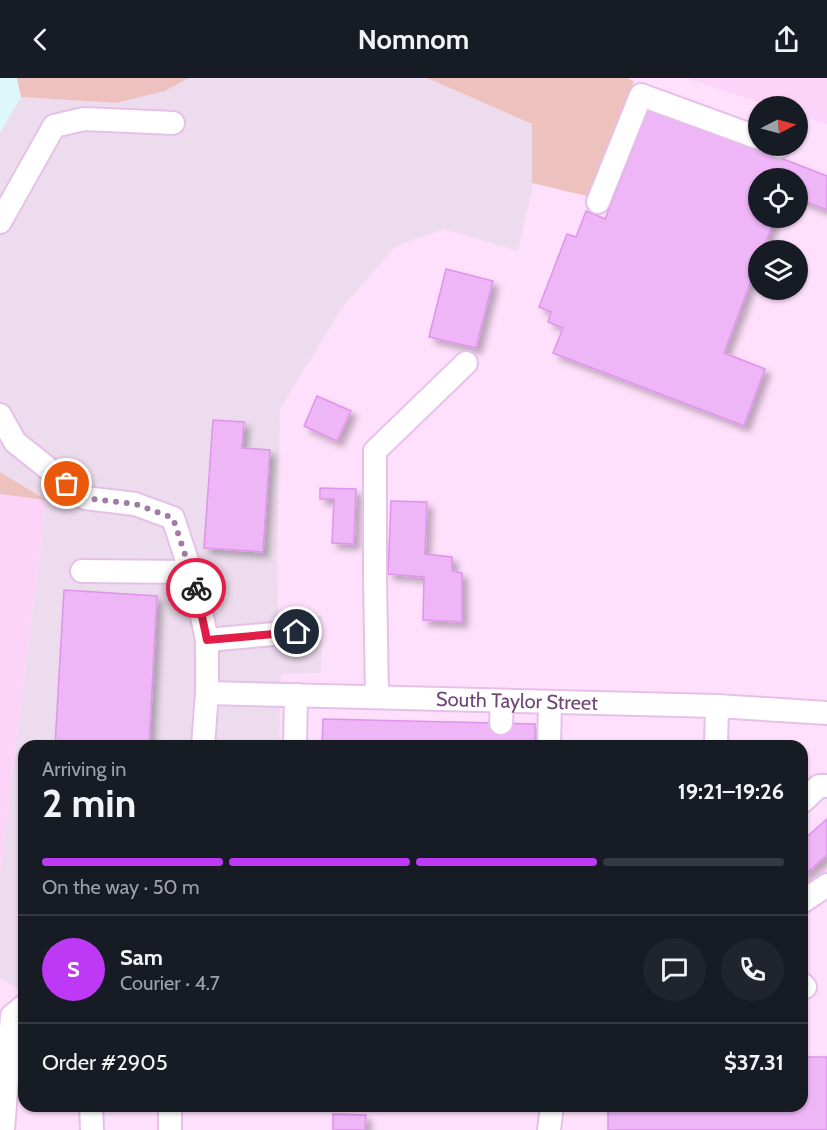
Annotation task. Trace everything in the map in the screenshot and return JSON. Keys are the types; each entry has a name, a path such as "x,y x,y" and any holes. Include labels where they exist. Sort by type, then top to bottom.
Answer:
{"street":[{"path":"598,202 641,95 748,134"},
{"path":"0,222 54,126 84,119 174,123"},
{"path":"377,697 375,451 466,363"},
{"path":"0,415 15,442 85,498 135,504 173,518 196,588 207,640 207,693 203,740"},
{"path":"82,571 191,572"},
{"path":"207,640 297,632"},
{"name":"South Taylor Street","path":"207,693 377,697 502,712 550,702 717,706 827,713"},
{"path":"295,740 296,695"},
{"path":"549,740 550,702"},
{"path":"716,740 717,706"},
{"path":"808,796 819,786 827,786"},
{"path":"808,898 827,885"},
{"path":"3,1130 12,1016 18,1011"},
{"path":"91,1112 92,1130"},
{"path":"170,1112 170,1130"},
{"path":"549,1130 551,1112"}],"shaded area":[{"path":"0,78 17,78 21,97 0,133"},
{"path":"17,78 189,78 165,91 116,103 21,97"},
{"path":"189,78 427,78 532,124 532,189 518,251 444,229 396,246 341,309 280,409 278,615 322,616 321,673 281,674 279,740 18,740 18,988 0,978 0,875 46,501 0,472 0,133 21,97 116,103 165,91"},
{"path":"427,78 627,78 634,81 591,197 532,183 532,124"},
{"path":"685,78 827,78 827,124 808,118 808,96 748,96 748,98"},
{"path":"0,472 46,500 0,494"},
{"path":"0,494 46,500 0,875"}],"building":[{"path":"649,107 748,145 748,156 775,156 806,168 748,168 748,228 771,228 767,240 748,240 748,289 724,353 765,369 744,426 553,353 563,328 548,322 551,312 539,307 567,234 576,237 586,211 605,219"},
{"path":"808,169 827,176 827,210 808,203"},
{"path":"446,269 493,281 476,348 429,337"},
{"path":"317,396 351,411 337,441 304,426"},
{"path":"213,420 244,422 242,448 270,450 263,552 204,548"},
{"path":"320,488 356,489 354,544 332,543 334,499 320,499"},
{"path":"391,501 427,502 425,554 452,557 452,571 462,573 462,622 423,620 424,577 388,574"},
{"path":"64,590 157,596 149,740 55,740"},
{"path":"323,719 535,724 535,740 322,740"},
{"path":"827,819 827,855 808,872 808,836"},
{"path":"808,1057 827,1057 827,1130 608,1130 608,1112 808,1112"},
{"path":"333,1114 366,1115 365,1130 333,1130"}],"way so far":[{"path":"67,484 85,498 135,504 173,518 196,588"}],"route":[{"path":"196,588 207,640 297,632"}]}
